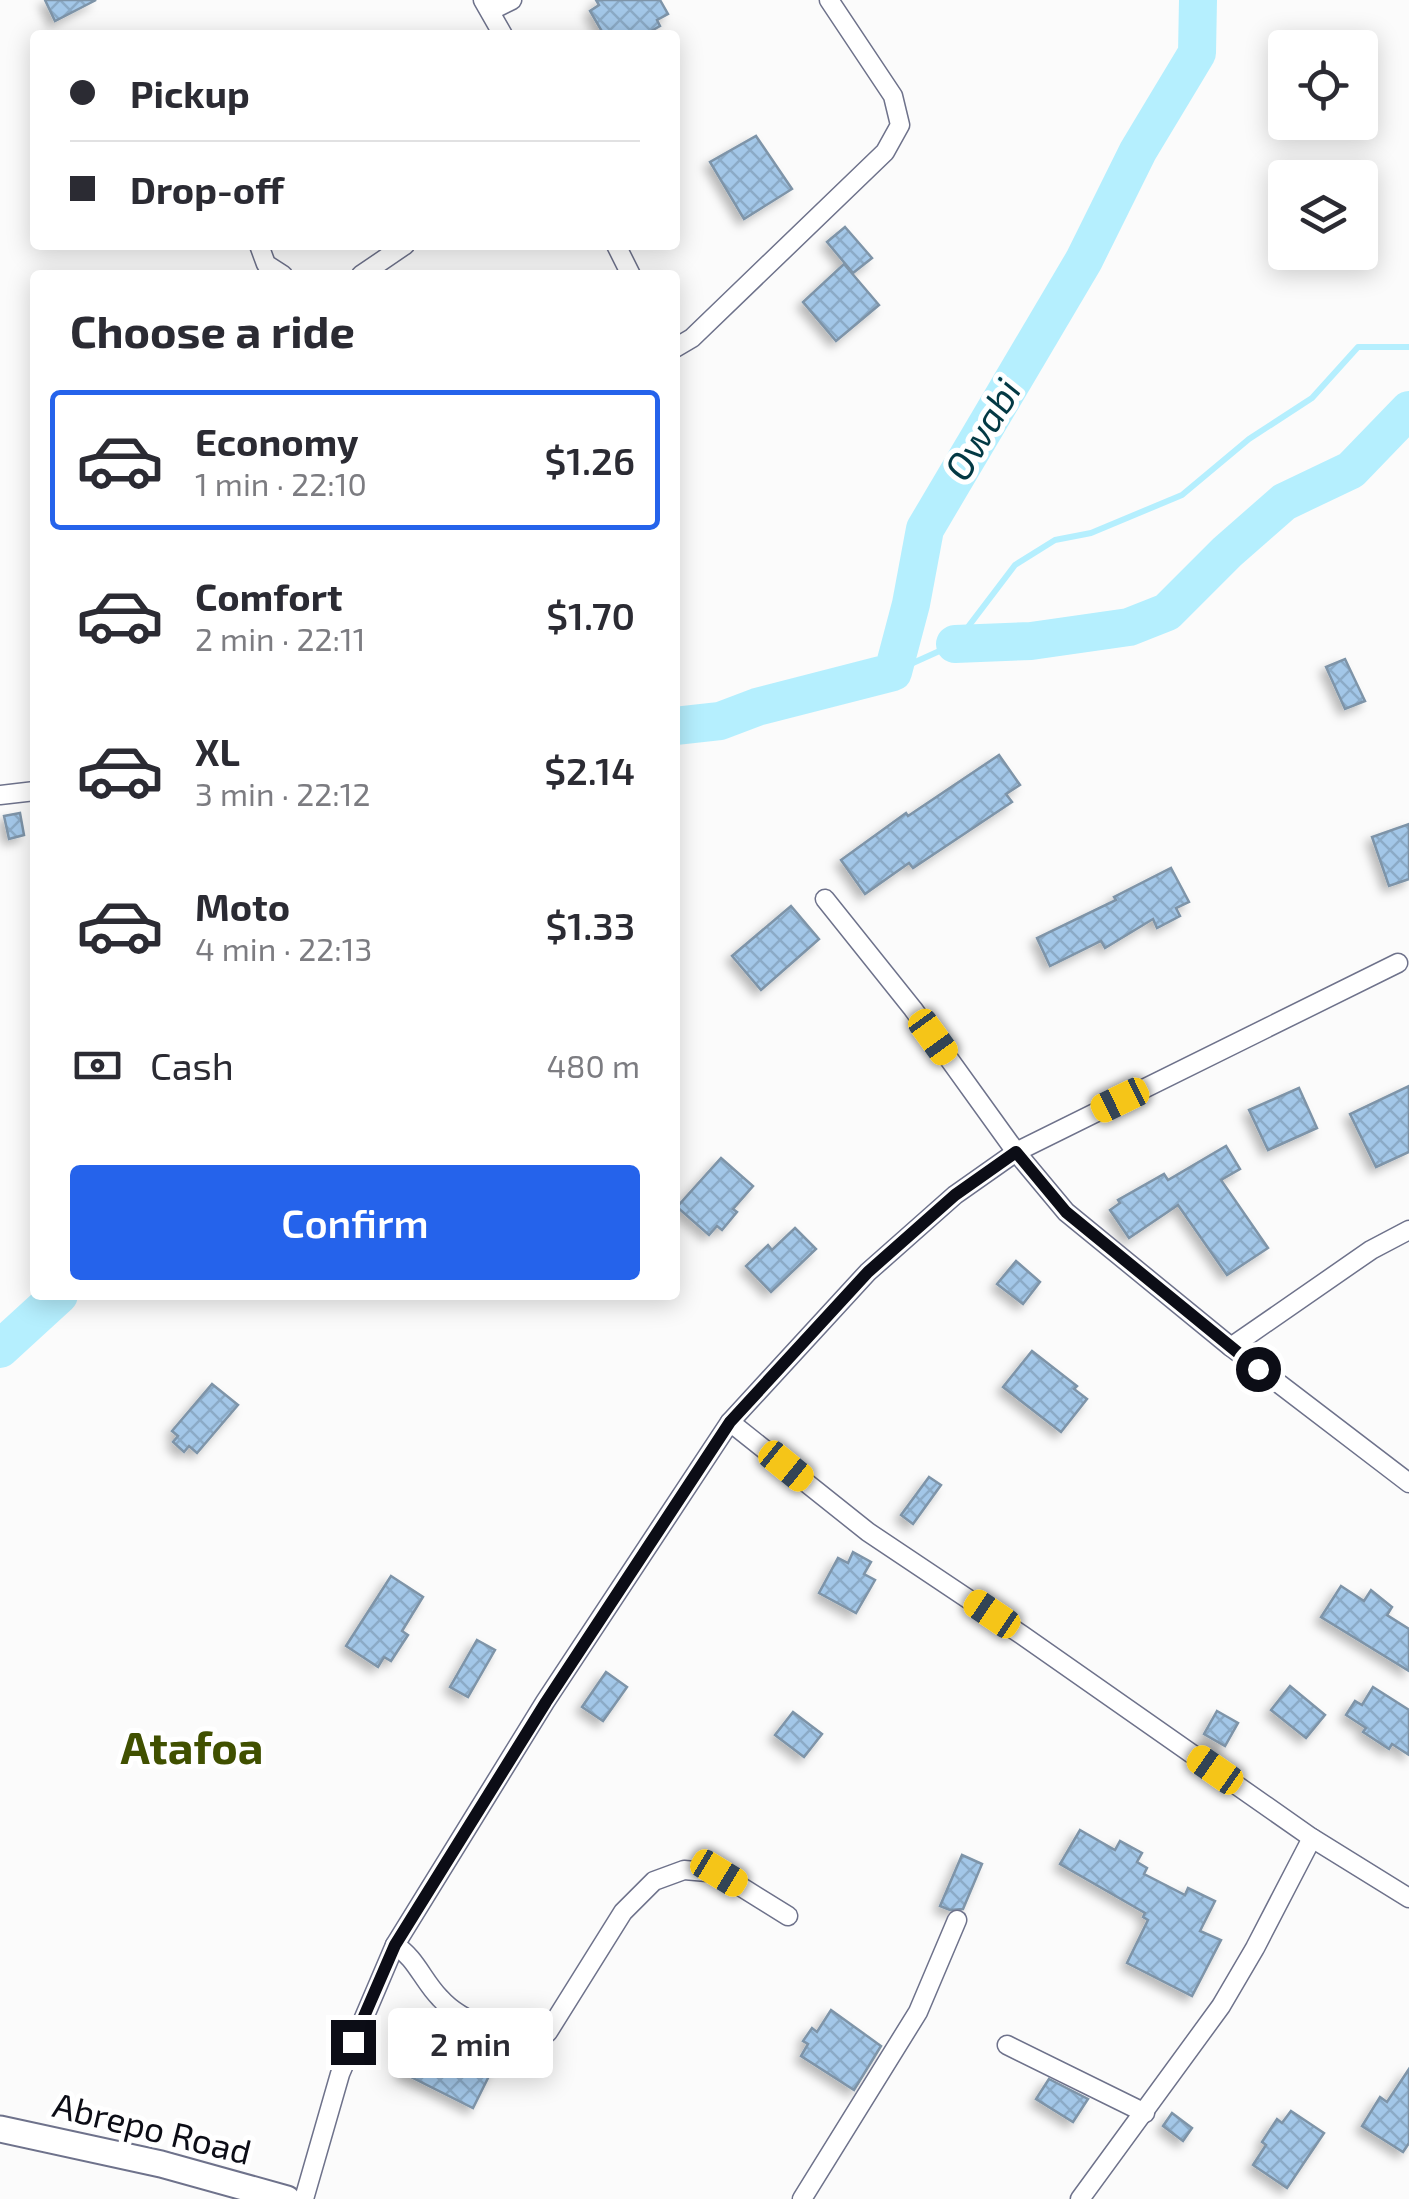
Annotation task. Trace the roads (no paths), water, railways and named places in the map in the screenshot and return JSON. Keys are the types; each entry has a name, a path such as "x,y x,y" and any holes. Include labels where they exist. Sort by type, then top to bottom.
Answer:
{"main road":[{"name":"Abrepo Road","path":"0,2129 160,2164 242,2194 287,2199"}],"street":[{"path":"500,30 486,6 512,0"},
{"path":"680,345 692,338 885,152 900,125 893,96 829,0"},
{"path":"261,250 266,264 276,270"},
{"path":"368,270 398,250"},
{"path":"0,795 30,792"},
{"path":"825,898 913,1009 1016,1152 1066,1212 1231,1348 1409,1483"},
{"path":"304,2199 340,2074 395,1945 546,1702 730,1422 868,1272 955,1195 1016,1152 1398,963"},
{"path":"1231,1348 1371,1250 1409,1230"},
{"path":"730,1422 868,1532 1312,1838 1409,1898"},
{"path":"1080,2199 1221,2006 1312,1838"},
{"path":"395,1945 408,1953 438,1997 454,2011 470,2021 540,2038 548,2032 622,1912 654,1880 684,1870 719,1873 788,1916"},
{"path":"802,2199 918,2012 957,1920"},
{"path":"1008,2045 1146,2113"}],"waterway":[{"name":"Owabi","path":"680,725 720,721 757,707 893,672 925,529 1084,260 1138,151 1197,53 1198,0"},
{"path":"893,672 955,644 1015,565 1055,540 1091,533 1182,495 1249,439 1312,398 1358,347 1409,347"},
{"path":"955,644 1031,641 1129,627 1167,612 1284,502 1351,470 1409,410"},
{"name":"Owabi","path":"0,1349 54,1300"}],"district":[{"name":"Atafoa","path":"192,1748"}]}
